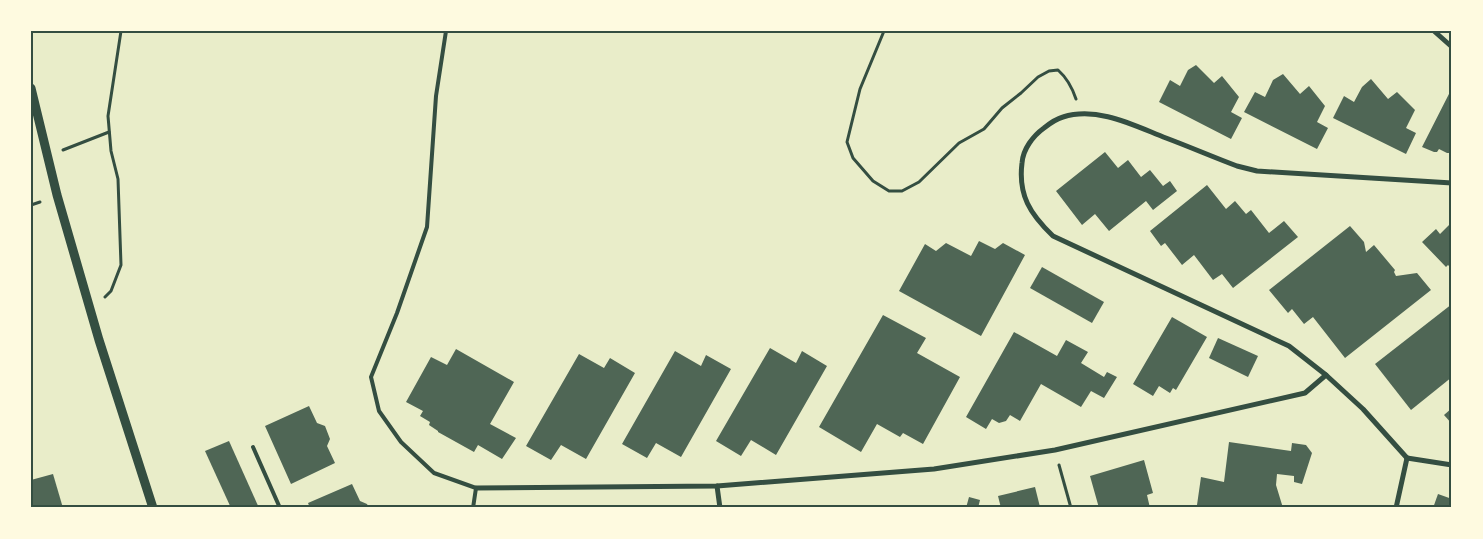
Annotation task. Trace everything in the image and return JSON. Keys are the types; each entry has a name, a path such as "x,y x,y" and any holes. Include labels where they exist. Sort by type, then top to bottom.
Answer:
{"street":[{"path":"1434,31 1452,47"},
{"path":"31,88 57,195 91,312 153,508"},
{"path":"1452,183 1257,172 1119,120 1098,115 1080,114 1063,117 1037,133 1028,144 1022,159 1021,174 1022,191 1028,206 1039,223 1053,236 1289,346 1326,374 1364,409 1407,458 1452,465"},
{"path":"476,488 718,486 934,470 1055,450 1305,393 1326,374"},
{"path":"1396,508 1407,458"},
{"path":"718,486 720,508"}],"lane":[{"path":"446,31 436,96 427,227 397,313 371,377 379,410 402,442 434,474 476,488 473,508"},
{"path":"253,447 280,508"}],"path":[{"path":"91,312 111,291 121,265 118,179 111,152 108,116 121,31"},
{"path":"884,31 860,89 847,142 853,158 858,164 873,181 889,191 902,191 920,182 959,143 984,129 1002,108 1038,77 1049,71 1058,70 1069,82 1080,114"},
{"path":"48,155 109,132"},
{"path":"1055,450 1071,508"}],"building":[{"path":"1196,65 1214,83 1222,76 1239,97 1231,112 1242,118 1231,139 1159,102 1170,80 1180,86 1188,70"},
{"path":"1283,74 1300,94 1309,86 1325,106 1317,122 1328,128 1317,149 1244,112 1255,92 1265,97 1273,80"},
{"path":"1371,79 1388,99 1397,92 1415,110 1406,128 1416,133 1406,154 1333,118 1344,96 1354,102 1362,87"},
{"path":"1452,88 1452,153 1439,149 1437,152 1434,152 1422,147"},
{"path":"1105,152 1118,168 1128,160 1141,177 1150,170 1163,186 1170,181 1177,191 1153,210 1146,201 1109,231 1095,214 1082,225 1056,191"},
{"path":"1207,185 1226,209 1235,201 1246,214 1251,210 1269,233 1284,221 1298,237 1233,288 1222,274 1213,280 1194,255 1182,265 1165,243 1161,246 1150,231"},
{"path":"1452,222 1452,269 1448,265 1446,267 1422,242 1436,229 1440,234"},
{"path":"1350,226 1364,242 1366,252 1374,245 1395,270 1396,276 1417,273 1431,290 1345,358 1313,317 1304,324 1292,309 1288,313 1269,290"},
{"path":"979,241 995,249 1003,243 1025,255 981,336 899,291 925,244 936,251 946,243 971,256"},
{"path":"1042,267 1104,302 1092,323 1030,288"},
{"path":"1452,304 1452,377 1411,410 1375,364"},
{"path":"883,315 926,338 917,353 960,377 923,444 903,433 900,437 877,424 861,452 819,427"},
{"path":"1172,317 1207,337 1176,390 1173,388 1170,393 1159,386 1153,396 1133,384"},
{"path":"1014,332 1057,356 1066,340 1088,352 1081,363 1104,377 1107,372 1117,377 1104,398 1091,391 1081,407 1041,384 1020,421 1010,415 1006,421 999,423 992,419 986,429 966,417"},
{"path":"1218,338 1258,356 1248,377 1209,358"},
{"path":"770,348 796,363 802,351 827,366 776,455 751,440 741,456 716,441"},
{"path":"456,349 514,382 490,424 516,438 502,459 478,445 474,452 438,432 429,425 430,422 420,416 423,411 406,402 431,357 447,365"},
{"path":"675,351 701,366 706,355 731,369 681,457 656,443 647,458 622,444"},
{"path":"579,354 604,368 610,358 635,373 586,459 561,445 551,460 526,446"},
{"path":"309,406 317,423 325,426 330,439 327,446 335,463 291,484 265,426"},
{"path":"1452,408 1452,424 1444,415"},
{"path":"229,441 259,508 231,508 205,451"},
{"path":"1229,442 1291,451 1292,443 1306,445 1312,453 1302,484 1294,482 1294,476 1277,474 1276,485 1283,508 1216,508 1197,505 1201,477 1224,482"},
{"path":"1144,460 1153,493 1147,495 1150,508 1099,508 1090,476"},
{"path":"53,474 63,508 31,508 31,480"},
{"path":"352,484 360,501 367,504 369,508 310,508 308,503"},
{"path":"1035,487 1040,507 1001,508 998,496"},
{"path":"1438,494 1452,499 1452,508 1433,508"},
{"path":"969,497 980,500 978,508 966,508"}]}
